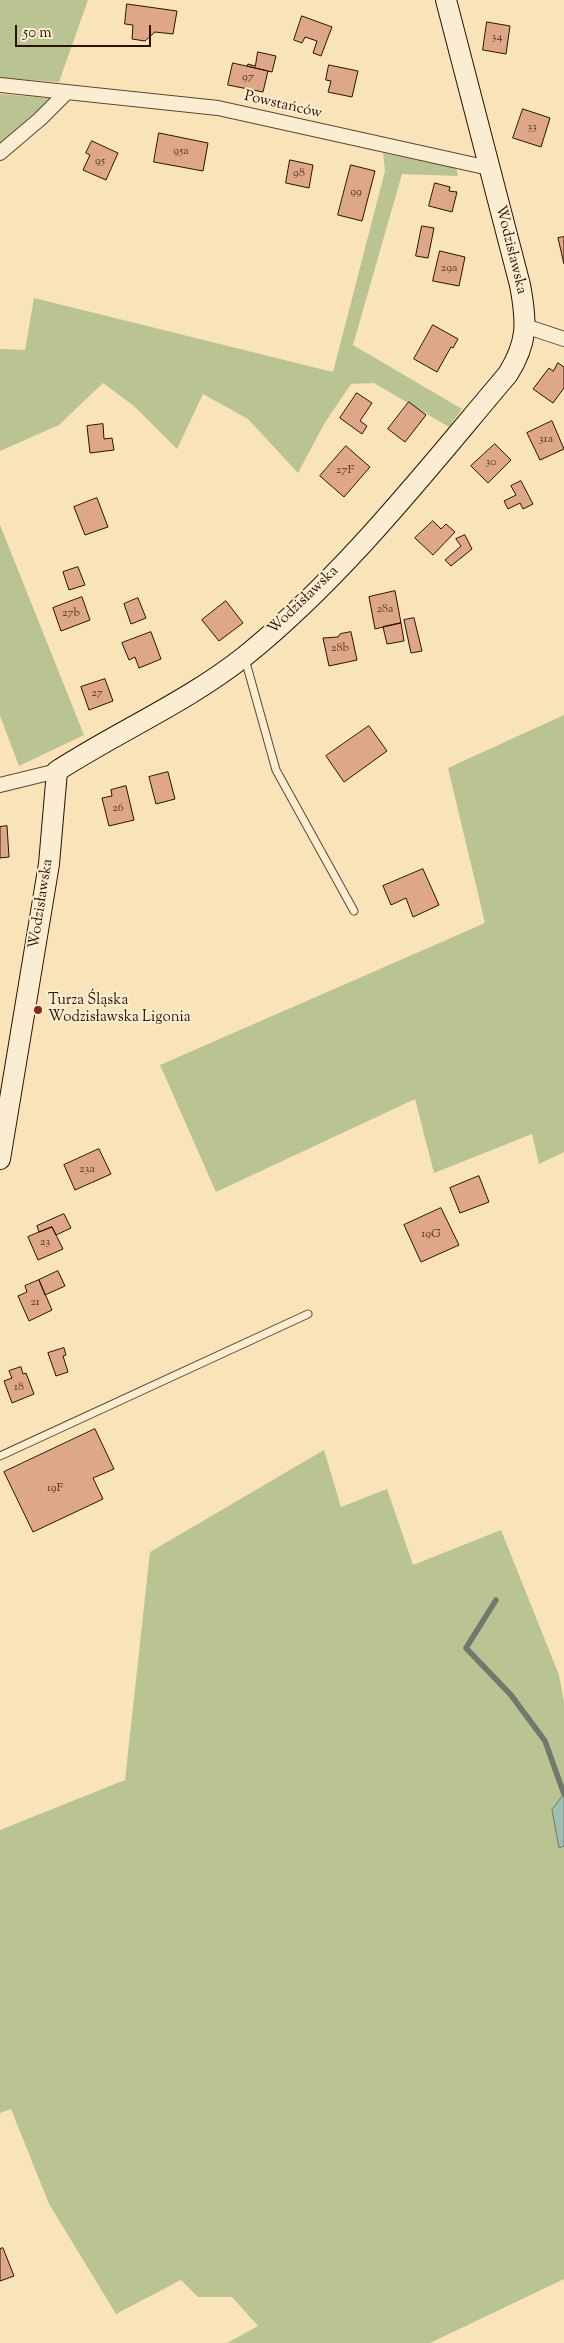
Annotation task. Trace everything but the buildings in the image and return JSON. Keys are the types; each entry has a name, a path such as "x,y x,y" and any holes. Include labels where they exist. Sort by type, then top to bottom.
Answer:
{"street":[{"name":"Wodzisławska","path":"0,1159 49,864 58,771 97,745 174,705 244,657 310,597 381,523 489,397 508,374 522,348 525,326 520,285 446,0"},
{"name":"Powstańców","path":"0,85 218,108 489,168"},
{"path":"0,153 40,119 67,92"},
{"path":"525,326 564,338"},
{"path":"0,785 58,771"}],"lane":[{"path":"244,657 276,770 354,911"},
{"path":"0,1456 308,1314"}],"green space":[{"path":"0,0 88,0 59,82 0,78"},
{"path":"0,94 60,99 0,157"},
{"path":"383,153 456,168 458,176 402,174 353,345 462,409 449,427 374,383 351,384 324,424 298,473 248,419 203,394 177,449 134,406 103,383 59,425 0,451 0,349 25,350 34,298 333,372 385,171"},
{"path":"0,525 84,735 19,766 0,716"},
{"path":"564,715 564,1152 539,1164 532,1134 434,1173 415,1099 216,1192 160,1065 485,923 448,768"},
{"path":"324,1450 341,1507 387,1489 413,1565 501,1530 559,1675 564,1702 564,2279 430,2343 227,2343 258,2326 232,2297 198,2297 181,2280 116,2314 49,2204 11,2109 0,2113 0,1830 125,1780 150,1552"}],"shaded area":[{"path":"564,1794 564,1846 559,1848 552,1810"}],"waterway":[{"path":"496,1600 466,1648 511,1695 545,1741 564,1794"}],"place":[{"name":"Turza Śląska Wodzisławska Ligonia","path":"38,1010"}]}
